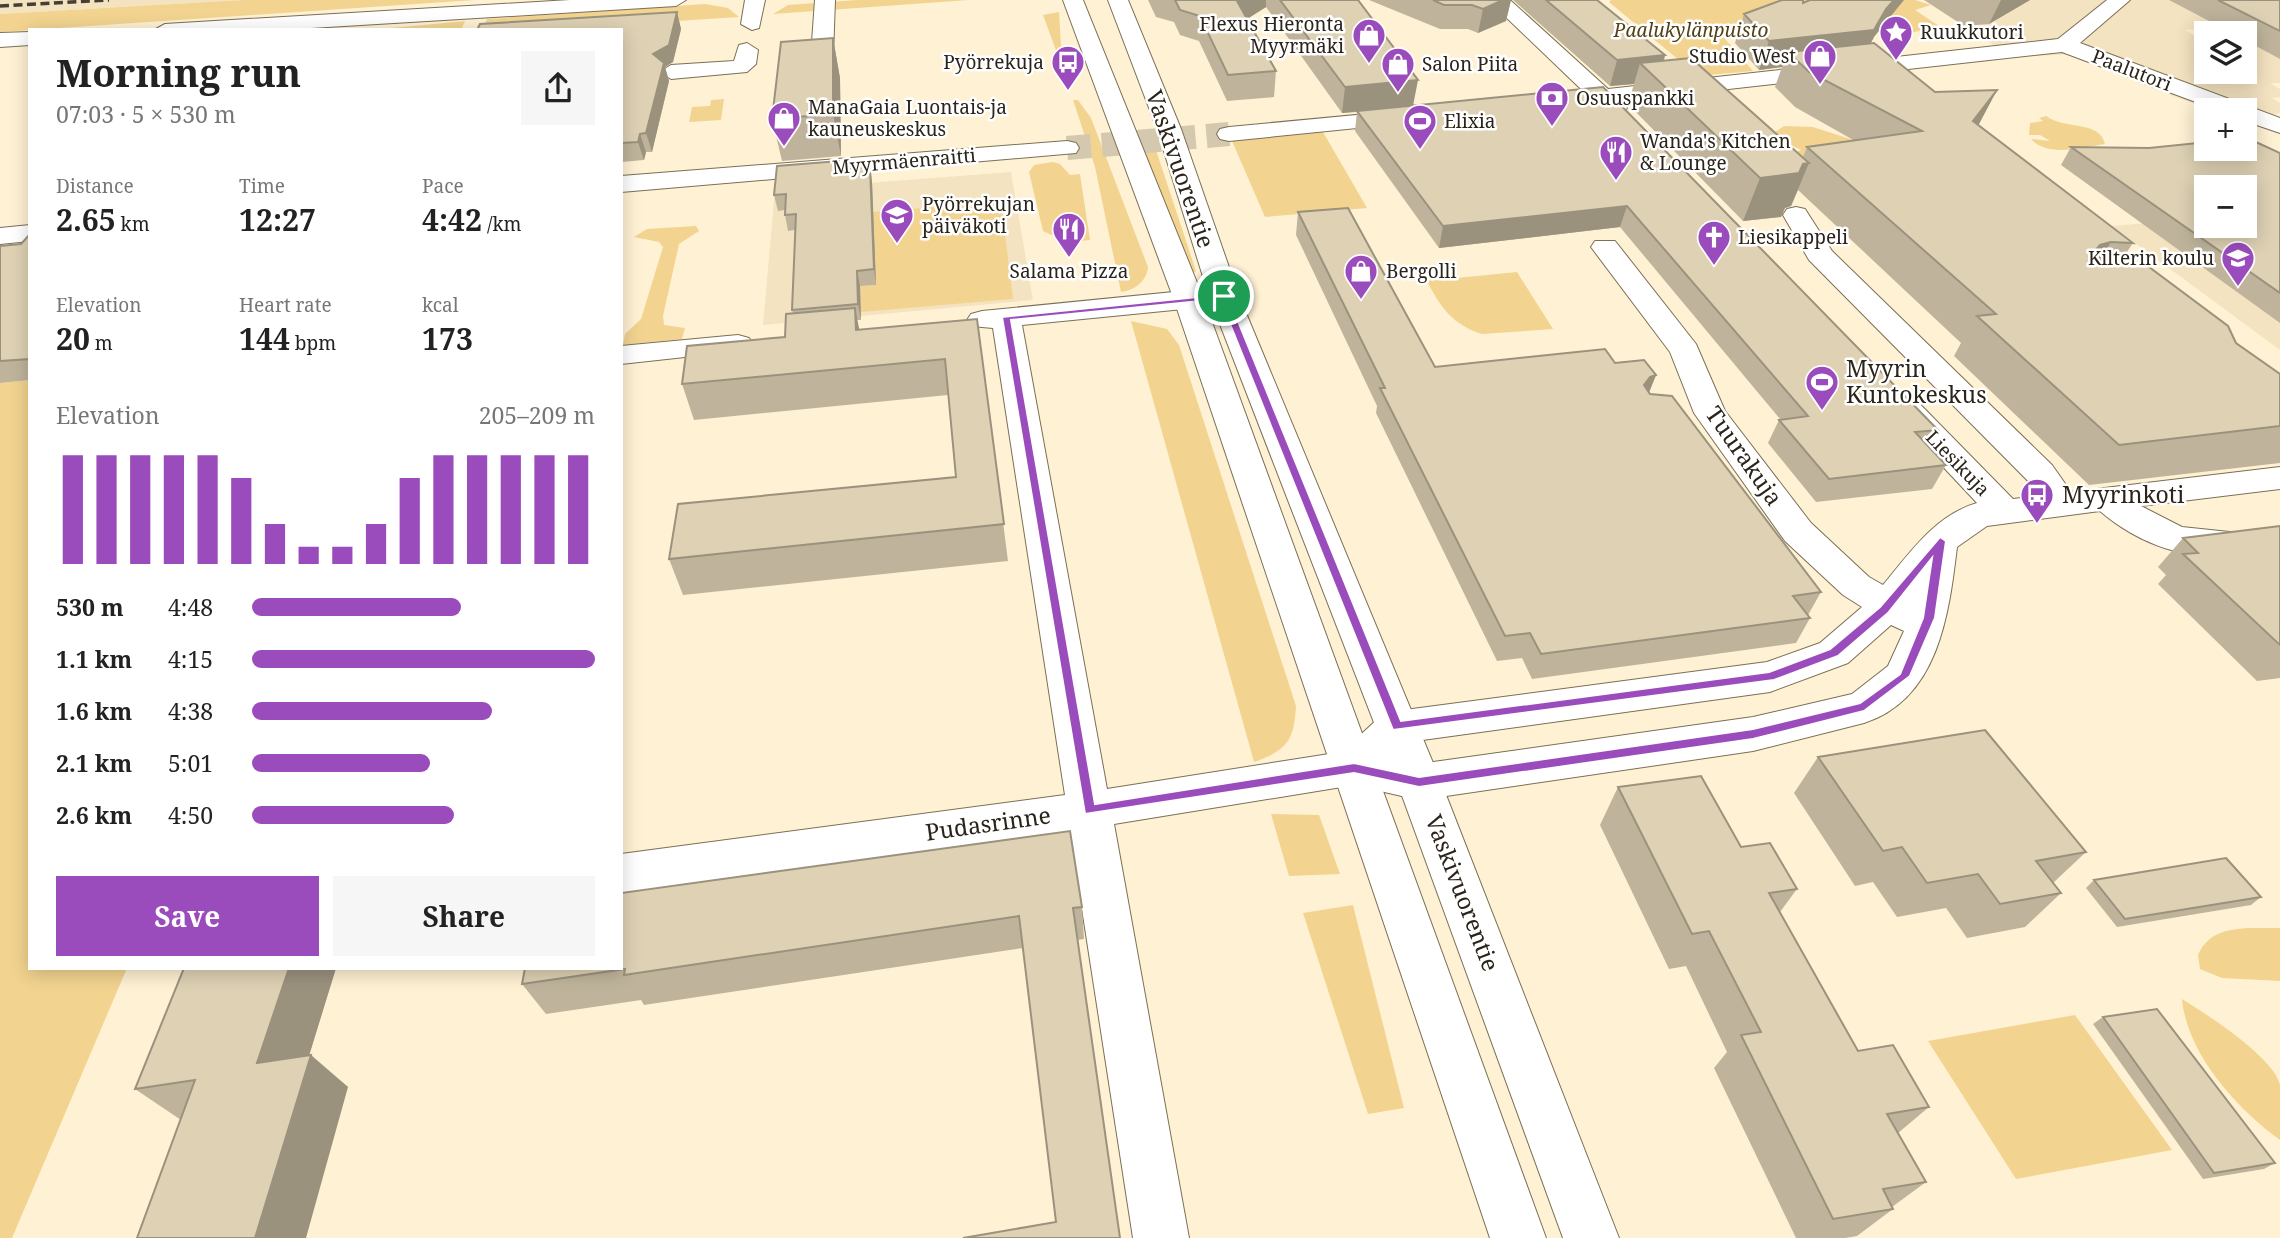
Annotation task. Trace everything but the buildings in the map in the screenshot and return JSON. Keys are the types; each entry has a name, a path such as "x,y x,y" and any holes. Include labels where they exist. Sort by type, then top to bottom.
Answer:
{"street":[{"path":"199,28 676,0"},
{"path":"752,24 755,0"},
{"path":"822,56 825,0"},
{"name":"Vaskivuorentie","path":"1073,0 1397,727 1591,1238"},
{"name":"Vaskivuorentie","path":"1118,0 1169,129 1206,298 1354,768 1518,1238"},
{"path":"1498,0 1637,130"},
{"name":"Paalutori","path":"2064,45 2115,1"},
{"path":"0,40 28,38"},
{"name":"Paalutori","path":"1604,97 2064,45 2206,98"},
{"path":"671,72 739,67 745,64 747,50"},
{"path":"1542,103 1604,97"},
{"path":"1229,134 1431,115"},
{"path":"2257,117 2280,126"},
{"name":"Myyrmäenraitti","path":"623,184 1020,155 1067,148"},
{"path":"1796,215 1814,240 1819,254 2040,473 2061,504"},
{"path":"0,236 28,233"},
{"name":"Tuurakuja","path":"1605,247 1685,351 1710,413 1798,532 1856,586 1925,627"},
{"path":"951,323 1206,298"},
{"path":"1006,317 1161,1238"},
{"path":"623,355 770,341"},
{"name":"Liesikuja","path":"1877,379 2003,510"},
{"path":"1676,408 1710,413"},
{"path":"1354,768 1397,727 1770,677 1834,653 1888,606 1940,541 1979,515 2280,478"},
{"path":"2107,498 2149,529 2173,536 2226,542"},
{"path":"1354,768 1419,782 1753,734 1864,707 1904,676 1925,627 1940,541"},
{"name":"Pudasrinne","path":"623,874 1089,810 1354,768"}],"shaded area":[{"path":"0,0 244,0 0,14"},
{"path":"2030,0 2280,0 2280,83 2270,83 2280,89 2280,97 2272,98 2280,103 2280,113 2274,114 2280,117 2280,132 2257,125 2257,98 2194,98 2194,103 2143,85 2073,54 2012,57 1964,26 1997,23 1988,16"},
{"name":"Pyörrekujan päiväkoti","path":"1011,172 1033,300 763,325 775,190"},
{"name":"Kilterin koulu","path":"2280,212 2280,350 2112,226 2194,219 2194,238 2257,238 2257,221"}],"green space":[{"path":"244,0 475,0 28,28 0,32 0,14"},
{"path":"857,0 969,0 773,14 788,5"},
{"name":"Paalukylänpuisto","path":"1915,0 1931,5 1915,10 1945,30 1922,30 1892,38 1831,9 1781,17 1720,33 1753,71 1686,77 1680,61 1609,2"},
{"path":"705,4 728,8 739,17 569,28 483,28 487,19"},
{"path":"1059,12 1061,45 1066,67 1061,64 1043,15"},
{"path":"465,21 462,28 391,28"},
{"path":"724,99 721,120 689,122 692,107 710,106 711,100"},
{"path":"1073,100 1078,100 1091,118 1148,267 1143,281 1126,291 1121,292 1095,167"},
{"path":"2046,116 2096,131 2105,144 2066,150 2038,145 2031,139 2050,141 2040,135 2029,135 2030,123 2043,121 2039,118"},
{"path":"1784,126 1813,127 1875,147 1796,159 1792,154 1801,150 1768,137"},
{"path":"1323,132 1367,208 1265,217 1232,141"},
{"path":"1151,135 1196,271 1192,273 1135,137"},
{"path":"1053,162 1060,164 1070,175 1080,174 1090,240 1059,243 1054,236 1043,231 1029,172 1034,165"},
{"path":"1001,202 1013,299 861,312 860,286 876,285 875,265 859,213"},
{"path":"696,226 699,231 679,244 663,316 664,325 685,328 682,339 623,345 625,334 641,319 663,247 659,242 634,237 647,229"},
{"path":"1517,272 1553,329 1482,334 1463,326 1448,314 1427,281"},
{"path":"1131,321 1167,329 1179,345 1296,706 1291,735 1287,742 1275,753 1254,762"},
{"path":"28,380 28,970 126,970 12,1238 0,1238 0,383"},
{"path":"1271,814 1319,815 1340,874 1289,876"},
{"path":"1353,905 1404,1108 1368,1114 1303,913"},
{"path":"2247,928 2280,928 2280,981 2222,978 2200,969 2198,955 2212,937"},
{"path":"2182,999 2238,1037 2266,1062 2275,1074 2280,1085 2280,1140 2247,1113 2204,1060 2193,1040"},
{"path":"2075,1015 2172,1150 2016,1179 1928,1041"}],"tunnel":[{"path":"1067,148 1229,134"}],"railway":[{"path":"0,6 109,0"}],"place":[{"name":"Ruukkutori","path":"1896,62"},
{"name":"Flexus Hieronta Myyrmäki","path":"1369,65"},
{"name":"Studio West","path":"1820,86"},
{"name":"Pyörrekuja","path":"1068,92"},
{"name":"Salon Piita","path":"1398,94"},
{"name":"Osuuspankki","path":"1552,128"},
{"name":"ManaGaia Luontais-ja kauneuskeskus","path":"784,148"},
{"name":"Elixia","path":"1420,151"},
{"name":"Wanda's Kitchen & Lounge","path":"1616,182"},
{"name":"Pyörrekujan päiväkoti","path":"897,245"},
{"name":"Salama Pizza","path":"1069,259"},
{"name":"Liesikappeli","path":"1714,267"},
{"name":"Kilterin koulu","path":"2238,288"},
{"name":"Bergolli","path":"1361,301"},
{"name":"Myyrin Kuntokeskus","path":"1822,412"},
{"name":"Myyrinkoti","path":"2037,525"}],"route":[{"path":"1224,296 1397,727 1770,677 1834,653 1884,610 1940,541 1929,618 1904,676 1864,707 1753,734 1419,782 1354,768 1089,810 1006,317 1224,296"}]}
